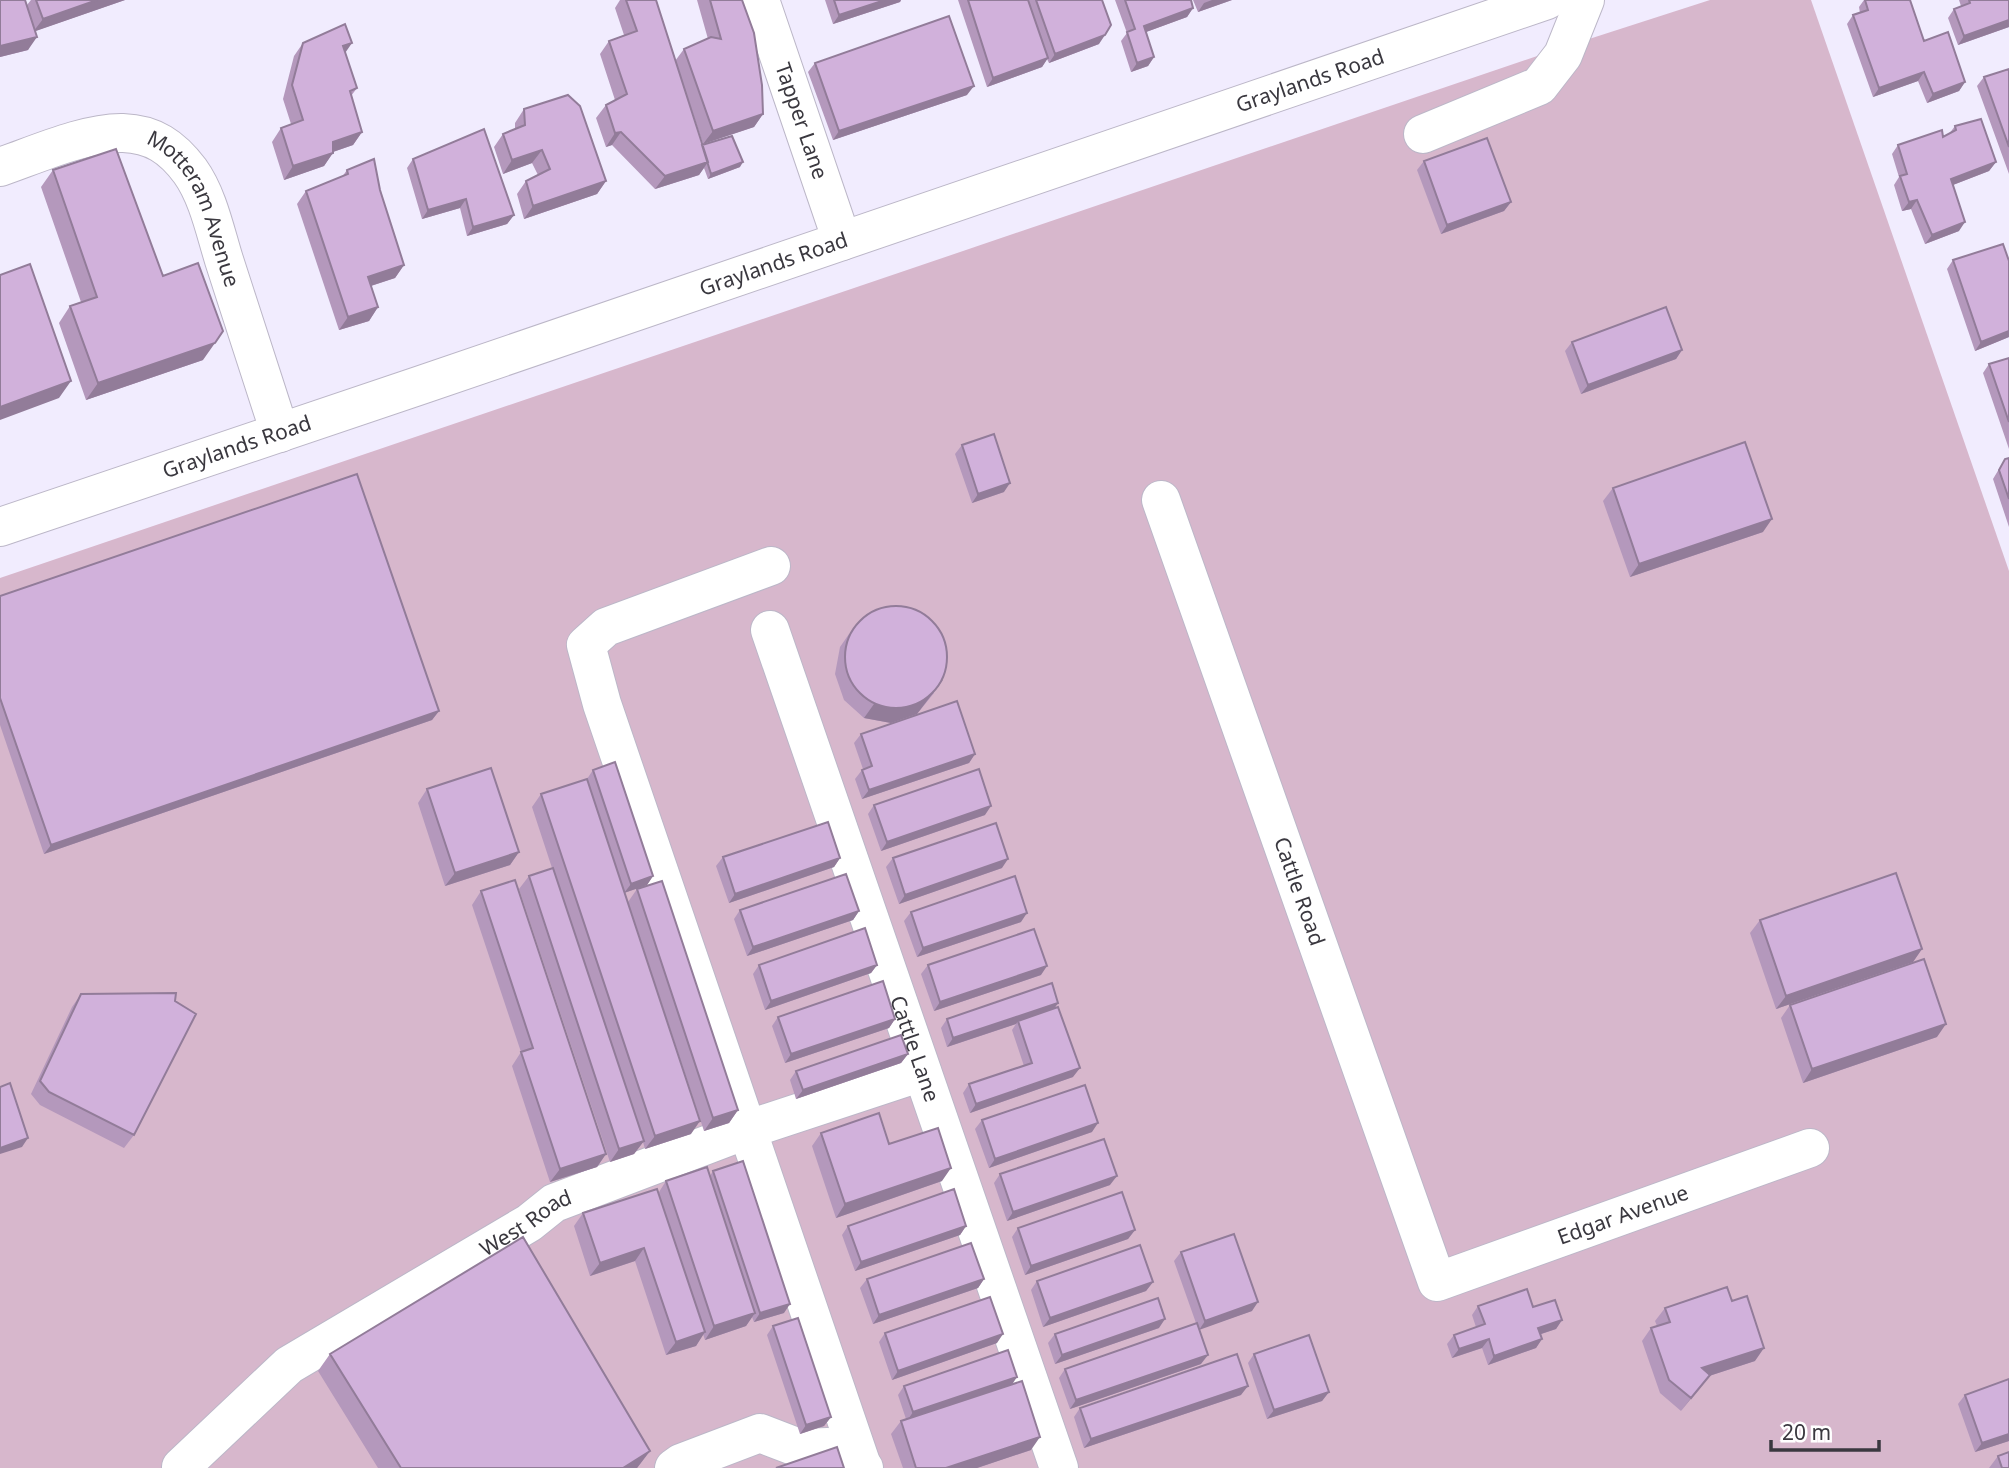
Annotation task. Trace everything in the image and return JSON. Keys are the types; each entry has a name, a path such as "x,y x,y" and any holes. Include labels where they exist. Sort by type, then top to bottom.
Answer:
{"street":[{"name":"Tapper Lane","path":"760,0 842,241"},
{"path":"1423,134 1539,86 1563,55 1585,0"},
{"name":"Graylands Road","path":"0,527 1535,2"},
{"name":"Motteram Avenue","path":"0,167 103,134 143,136 165,144 191,173 209,212 280,433"},
{"name":"Cattle Road","path":"1161,500 1437,1282"},
{"path":"771,566 606,627 586,645 601,704 863,1467"},
{"name":"Cattle Lane","path":"770,629 1059,1468"},
{"name":"West Road","path":"181,1466 289,1365 529,1223 554,1203 746,1130 922,1072"},
{"name":"Edgar Avenue","path":"1437,1282 1810,1148"},
{"path":"674,1468 760,1433 799,1448 828,1447 863,1467"}],"shaded area":[{"path":"1710,0 1811,0 2009,571 2009,1468 0,1468 0,578 1555,50"}],"building":[{"path":"0,0 25,0 37,37 0,46"},
{"path":"36,0 97,0 43,19"},
{"path":"626,0 656,0 708,162 665,176 621,132 615,133 606,105 627,94 609,41 637,31"},
{"path":"710,0 742,0 754,33 762,85 763,114 713,131 684,49 711,37 721,39"},
{"path":"834,0 885,0 839,15"},
{"path":"968,0 1028,0 1048,58 993,78"},
{"path":"1036,0 1102,0 1111,25 1105,35 1055,54"},
{"path":"1125,0 1191,0 1193,8 1144,26 1154,57 1137,63 1127,32 1135,29"},
{"path":"1865,0 1910,0 1924,41 1948,32 1965,82 1933,94 1924,72 1879,88 1853,15 1868,10"},
{"path":"1969,0 2009,0 2009,20 1964,36 1954,9 1970,3"},
{"path":"949,16 974,86 839,131 815,63"},
{"path":"345,24 352,43 343,46 357,88 350,91 362,132 333,142 333,153 293,166 281,128 303,120 292,85 303,43"},
{"path":"2009,69 2009,147 1984,77"},
{"path":"568,95 580,106 606,181 533,206 526,181 550,169 542,150 512,160 503,134 525,125 524,109"},
{"path":"1981,119 1996,162 1951,179 1965,222 1932,235 1917,200 1909,202 1900,176 1907,174 1898,145 1942,130 1943,137 1956,130 1955,126"},
{"path":"484,129 514,215 473,227 466,199 428,210 413,159"},
{"path":"732,136 743,162 711,174 702,145"},
{"path":"1487,138 1511,202 1447,225 1424,161"},
{"path":"116,149 163,276 198,263 223,331 215,343 98,383 70,306 97,297 53,170"},
{"path":"374,159 380,190 404,265 368,277 378,307 348,317 306,191 348,174 347,170"},
{"path":"2003,244 2009,261 2009,331 1981,342 1953,260"},
{"path":"30,264 71,381 0,407 0,275"},
{"path":"1666,307 1682,350 1588,385 1572,342"},
{"path":"2009,358 2009,422 1989,364"},
{"path":"994,434 1010,483 978,494 962,445"},
{"path":"1745,442 1772,519 1639,564 1613,488"},
{"path":"2009,458 2009,499 1999,470 2005,459"},
{"path":"357,474 439,711 51,845 0,698 0,596"},
{"path":"896,606 916,610 932,621 943,637 947,657 943,677 932,693 916,704 896,708 876,704 860,693 849,677 845,657 849,637 860,621 876,610"},
{"path":"957,701 975,754 869,790 862,770 872,766 861,734"},
{"path":"615,762 653,876 631,884 593,770"},
{"path":"491,768 519,852 455,873 427,789"},
{"path":"979,769 991,806 887,842 874,805"},
{"path":"587,779 700,1121 655,1136 541,794"},
{"path":"828,822 840,858 735,894 723,857"},
{"path":"996,823 1008,859 905,895 893,858"},
{"path":"553,868 644,1141 619,1149 529,876"},
{"path":"1896,873 1922,949 1786,996 1760,920"},
{"path":"846,874 859,911 753,947 740,910"},
{"path":"1015,876 1027,913 923,948 911,912"},
{"path":"515,880 606,1154 560,1169 521,1052 533,1048 481,891"},
{"path":"662,881 738,1110 713,1118 637,889"},
{"path":"865,928 877,965 771,1001 759,965"},
{"path":"1034,929 1047,966 940,1002 928,965"},
{"path":"1924,959 1946,1024 1812,1069 1790,1005"},
{"path":"883,981 895,1019 791,1054 778,1017"},
{"path":"1052,983 1058,1003 953,1038 947,1019"},
{"path":"176,993 175,1001 196,1014 134,1135 49,1092 40,1081 81,994"},
{"path":"1058,1007 1080,1068 976,1104 969,1084 1032,1063 1018,1021"},
{"path":"901,1035 908,1054 803,1090 796,1071"},
{"path":"10,1083 28,1138 0,1148 0,1087"},
{"path":"1085,1085 1098,1123 995,1159 982,1120"},
{"path":"879,1113 889,1144 938,1128 951,1168 845,1204 821,1133"},
{"path":"1104,1139 1117,1176 1013,1212 1000,1174"},
{"path":"743,1161 790,1304 760,1313 713,1171"},
{"path":"707,1167 755,1313 714,1326 666,1181"},
{"path":"657,1189 705,1332 676,1342 644,1248 600,1263 583,1213"},
{"path":"954,1189 966,1226 861,1262 848,1226"},
{"path":"1122,1192 1135,1230 1031,1266 1018,1228"},
{"path":"1234,1234 1258,1302 1205,1321 1181,1252"},
{"path":"523,1237 650,1451 623,1468 401,1468 330,1354"},
{"path":"971,1243 984,1279 879,1315 867,1279"},
{"path":"1140,1245 1153,1282 1050,1318 1037,1281"},
{"path":"1727,1287 1732,1301 1747,1296 1764,1348 1702,1368 1710,1375 1691,1398 1669,1380 1651,1328 1670,1322 1665,1308"},
{"path":"1527,1289 1533,1307 1555,1300 1562,1320 1538,1328 1542,1339 1494,1356 1489,1339 1459,1349 1454,1335 1485,1324 1478,1306"},
{"path":"990,1297 1003,1334 898,1371 885,1333"},
{"path":"1158,1298 1165,1319 1062,1355 1055,1334"},
{"path":"798,1318 831,1417 806,1425 773,1326"},
{"path":"1197,1323 1208,1355 1076,1400 1065,1369"},
{"path":"1309,1335 1329,1392 1274,1410 1254,1354"},
{"path":"1008,1350 1017,1377 913,1412 904,1386"},
{"path":"1237,1354 1248,1386 1091,1439 1080,1408"},
{"path":"2009,1379 2009,1434 1982,1443 1965,1395"},
{"path":"1022,1381 1040,1437 946,1468 916,1468 901,1421"},
{"path":"837,1447 844,1468 776,1468"},
{"path":"2009,1452 2009,1468 2002,1468 1998,1456"}]}
